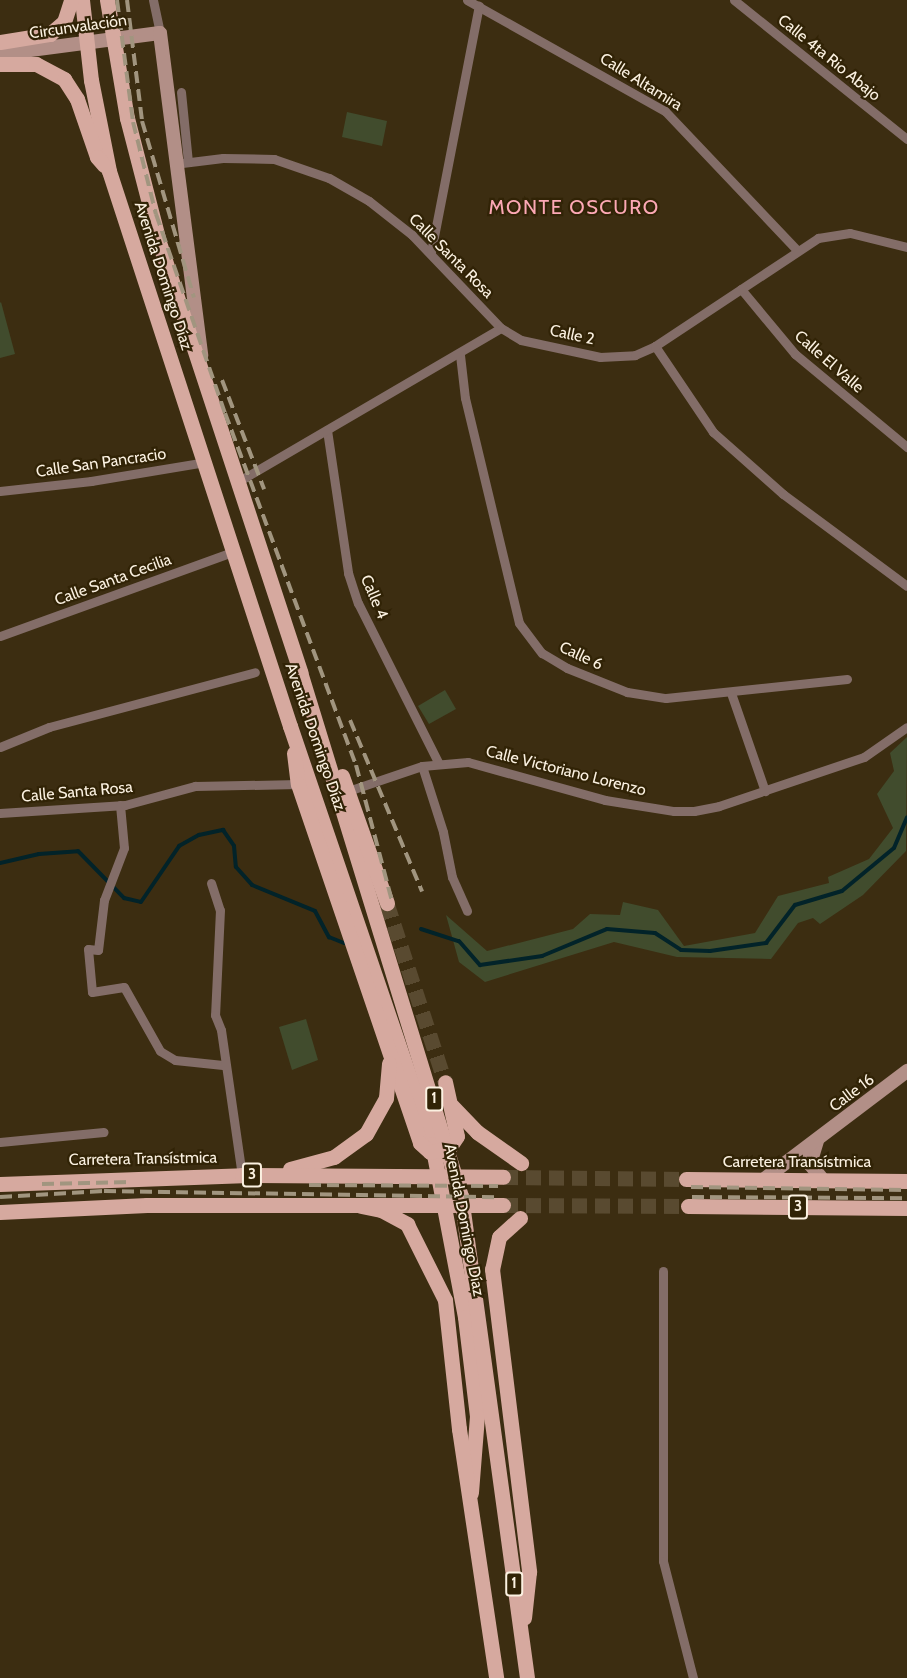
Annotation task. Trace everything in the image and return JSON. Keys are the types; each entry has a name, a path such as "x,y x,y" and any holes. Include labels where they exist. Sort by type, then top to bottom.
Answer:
{"main road":[{"path":"0,42 50,34 64,22 71,0"},
{"name":"Avenida Domingo Díaz","path":"82,0 91,80 109,171 206,462 290,726 415,1090 444,1192 477,1416 471,1493"},
{"name":"Avenida Domingo Díaz","path":"107,0 137,160 315,720 461,1196 521,1635"},
{"path":"160,33 181,163 205,378"},
{"name":"Circunvalación","path":"0,54 160,33"},
{"path":"0,64 36,64 64,79 77,99 97,157 109,171"},
{"path":"315,720 334,750 387,903"},
{"path":"290,726 298,784 420,1143 425,1150 440,1152 456,1141 458,1131 445,1082"},
{"path":"264,1175 334,1157 366,1134 381,1110 388,1088 389,1062 384,1033"},
{"name":"Calle 16","path":"763,1180 818,1141 907,1071"},
{"path":"451,1105 477,1132 521,1162"},
{"path":"818,1141 810,1164 823,1180"},
{"name":"Carretera Transístmica","path":"0,1184 242,1175 503,1177"},
{"name":"Carretera Transístmica","path":"686,1179 907,1180"},
{"name":"3","path":"0,1212 147,1205 503,1205"},
{"path":"361,1206 381,1210 407,1224 445,1300 459,1429 471,1493"},
{"name":"3","path":"688,1206 907,1208"},
{"path":"520,1218 496,1243 493,1280 529,1572 521,1635"},
{"path":"445,1300 451,1277 458,1270 477,1267 493,1280"},
{"name":"1","path":"471,1493 496,1678"},
{"name":"1","path":"521,1635 527,1678"}],"street":[{"path":"153,0 160,33"},
{"name":"Calle Altamira","path":"467,0 665,111 796,249"},
{"name":"Calle 4ta Rio Abajo","path":"734,0 907,139"},
{"path":"431,252 479,6"},
{"path":"181,92 181,163"},
{"name":"Calle Santa Rosa","path":"181,163 255,158 291,163 329,178 369,201 431,252 501,328"},
{"name":"Calle 2","path":"501,328 521,340 600,357 635,355 655,346 796,249 818,238 850,233 907,248"},
{"name":"Calle El Valle","path":"741,289 795,354 907,447"},
{"path":"239,481 460,355 501,328"},
{"path":"655,346 713,432 783,494 907,586"},
{"name":"Calle 6","path":"460,355 465,398 519,623 533,644 552,661 627,692 666,698 731,693 847,679"},
{"name":"Calle 4","path":"327,430 348,573 362,611 438,762"},
{"name":"Calle San Pancracio","path":"0,491 91,481 206,462"},
{"name":"Calle Santa Cecilia","path":"0,636 235,551"},
{"path":"0,747 49,727 255,672"},
{"path":"731,693 765,791"},
{"name":"Calle Victoriano Lorenzo","path":"348,791 438,762 487,766 605,800 674,811 720,806 864,757 907,727"},
{"path":"422,766 443,832 452,877 467,911"},
{"name":"Calle Santa Rosa","path":"0,813 120,806 195,786 298,784"},
{"path":"120,806 124,848 107,890 99,925 98,950 88,950 92,992 124,987 160,1051 175,1060 223,1065"},
{"path":"211,883 220,910 215,1016 221,1030 223,1065 242,1175"},
{"path":"0,1142 104,1132"},
{"path":"663,1271 663,1561 693,1678"}],"green space":[{"path":"347,112 387,121 382,146 342,137"},
{"path":"0,303 15,354 0,358"},
{"path":"445,690 456,709 429,724 418,706"},
{"path":"907,737 906,851 863,895 820,924 813,918 798,923 771,959 677,957 614,942 485,982 459,962 446,915 487,951 573,929 590,914 620,915 623,902 658,910 684,946 755,933 778,896 829,883 828,877 869,859 893,828 877,794 894,771 890,753"},
{"path":"306,1019 318,1060 292,1070 279,1027"}],"waterway":[{"path":"421,929 459,941 480,965 542,956 607,929 655,933 681,950 710,951 766,943 795,905 842,891 894,848 907,818"},
{"path":"0,863 39,854 78,851 124,898 141,902 179,846 199,835 223,830 234,846 236,867 252,885 315,911 329,937 344,943"}],"tunnel":[{"path":"387,903 445,1082"},
{"path":"503,1177 686,1179"},
{"path":"503,1205 688,1206"}],"railway":[{"path":"117,0 133,122 156,214 225,413 356,765 392,901"},
{"path":"127,0 142,121 194,298"},
{"path":"222,380 264,489"},
{"path":"350,720 422,891"},
{"path":"42,1184 132,1182"},
{"path":"309,1185 498,1186"},
{"path":"691,1187 907,1190"},
{"path":"0,1197 104,1191 498,1197"},
{"path":"692,1197 907,1198"}],"district":[{"name":"MONTE OSCURO","path":"574,207"}]}
